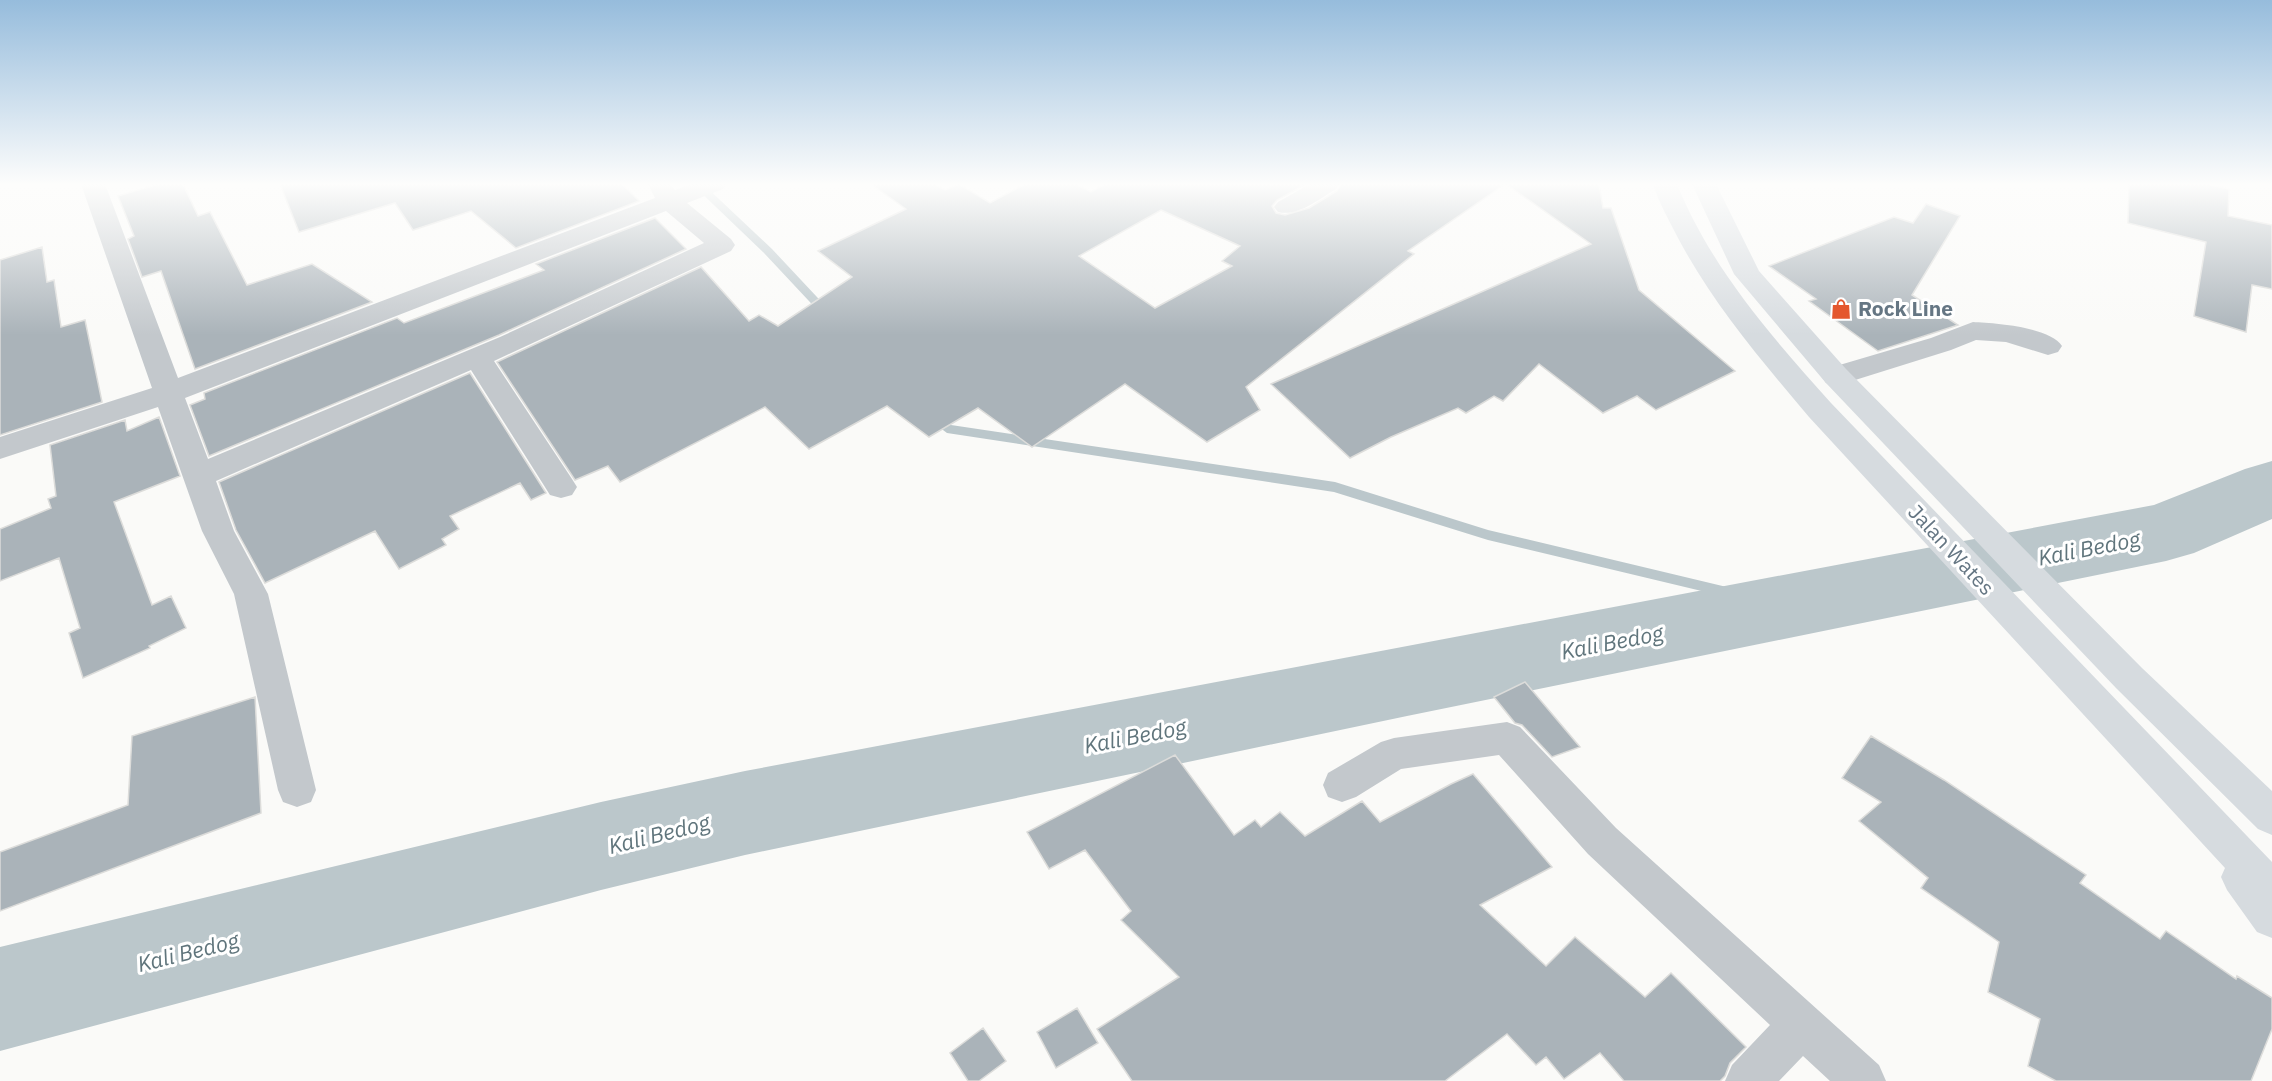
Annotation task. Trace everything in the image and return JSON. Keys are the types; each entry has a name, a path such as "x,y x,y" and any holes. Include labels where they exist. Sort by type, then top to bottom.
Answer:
{"highway":[{"name":"Jalan Wates","path":"1689,234 1709,271 1760,341 1820,410 2177,792 2272,890"},
{"name":"Jalan Wates","path":"1728,234 1747,274 1836,376 2129,678 2272,817"},
{"path":"2177,792 2272,918"}],"street":[{"path":"111,234 218,531 251,594 297,790"},
{"path":"0,448 168,393 558,234"},
{"path":"197,476 477,357 722,245 710,234"},
{"path":"1836,376 1941,344 1972,331 2009,333 2048,346"},
{"path":"477,357 561,487"},
{"path":"1342,785 1394,754 1507,738 1602,841 1863,1081"},
{"path":"1748,1081 1801,1025"}],"building":[{"path":"221,234 247,285 312,264 372,302 195,369 161,271 142,277 128,239 134,236"},
{"path":"500,234 551,234 516,248"},
{"path":"612,234 671,234 686,249 499,335 209,456 190,405 205,399 204,393 397,318 404,323 544,270 536,264"},
{"path":"853,234 1117,234 1079,256 1155,308 1232,266 1222,261 1240,246 1215,234 1432,234 1408,251 1414,254 1246,387 1260,410 1207,442 1125,384 1032,447 978,408 929,437 887,406 809,449 765,407 620,482 608,466 575,480 497,362 701,267 749,321 759,315 778,326 852,277 818,251"},
{"path":"1577,234 1620,234 1639,290 1735,371 1656,410 1637,396 1603,413 1539,364 1503,401 1494,396 1466,413 1458,408 1391,437 1350,458 1271,384 1591,244"},
{"path":"1849,234 1949,234 1912,295 1958,325 1878,351 1809,301 1816,299 1769,266"},
{"path":"2175,234 2272,234 2272,289 2252,285 2246,332 2194,316 2206,242"},
{"path":"42,247 47,282 54,280 61,327 85,320 102,402 0,435 0,260"},
{"path":"470,373 546,493 531,500 520,483 450,516 459,529 442,539 446,545 399,569 375,531 265,583 236,530 219,482"},
{"path":"159,417 180,476 114,502 152,605 171,596 186,628 149,646 150,648 83,678 69,633 80,628 59,558 0,581 0,529 51,508 48,499 56,496 50,445 125,420 127,431"},
{"path":"1525,682 1580,747 1552,757 1522,725 1515,723 1494,697"},
{"path":"255,697 261,813 0,911 0,852 128,805 132,736"},
{"path":"1871,736 1944,780 2086,875 2080,883 2160,939 2166,931 2236,979 2237,976 2272,998 2272,1029 2251,1081 2056,1081 2028,1066 2040,1019 1988,992 1999,942 1921,888 1928,878 1859,821 1881,802 1842,778"},
{"path":"1175,755 1234,835 1255,820 1261,827 1280,812 1305,836 1362,801 1380,822 1473,774 1552,867 1480,905 1546,966 1575,937 1645,997 1671,973 1746,1047 1730,1063 1725,1076 1720,1081 1624,1081 1600,1053 1564,1079 1546,1057 1536,1065 1507,1034 1445,1081 1132,1081 1097,1029 1179,977 1121,920 1131,911 1085,850 1049,869 1027,832"},
{"path":"1077,1008 1098,1043 1056,1068 1037,1032"},
{"path":"983,1028 1006,1061 979,1081 968,1081 950,1053"}],"waterway":[{"path":"750,234 827,314"},
{"path":"931,415 947,429 1335,487 1488,535 1785,606"},
{"name":"Kali Bedog","path":"0,999 601,846 745,813 1407,680 2166,532 2272,488"}],"place":[{"name":"Rock Line","path":"1841,309"}]}
